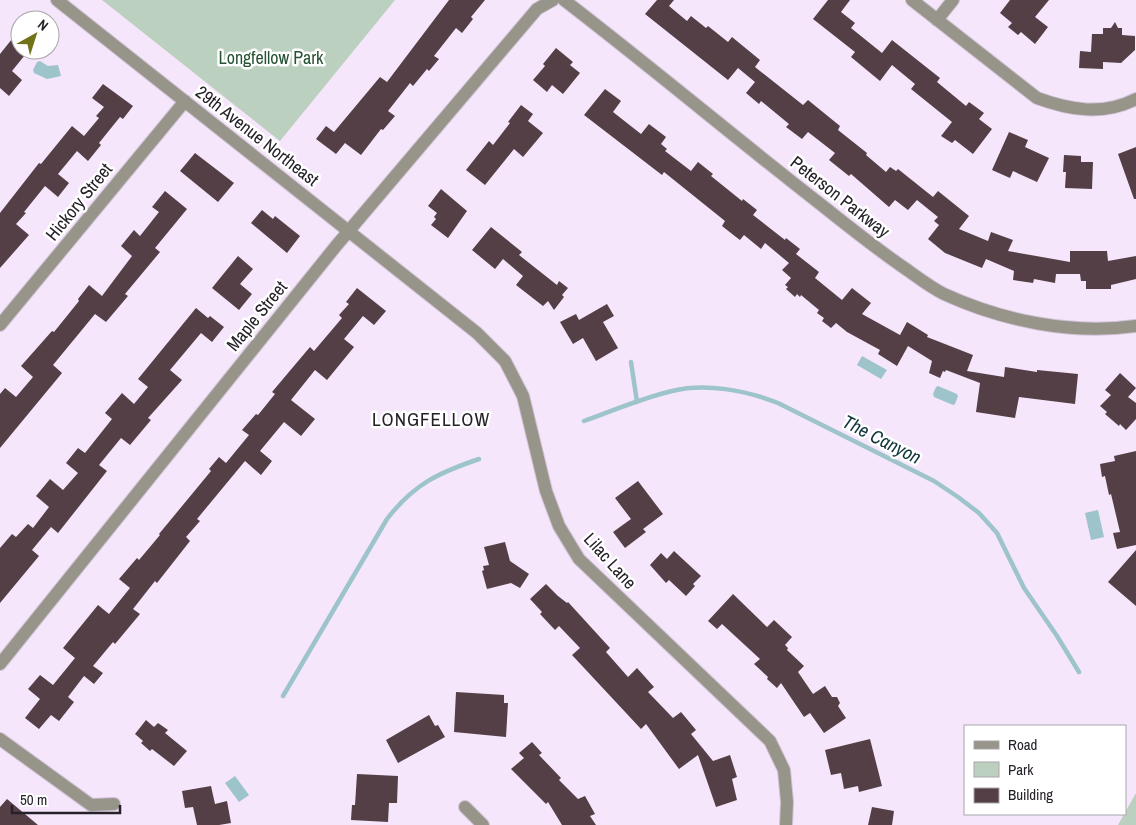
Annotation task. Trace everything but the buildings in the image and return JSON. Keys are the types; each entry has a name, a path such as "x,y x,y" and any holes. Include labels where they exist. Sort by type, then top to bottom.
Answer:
{"street":[{"name":"29th Avenue Northeast","path":"57,0 434,299"},
{"name":"Maple Street","path":"0,664 349,231 537,9 553,0"},
{"name":"Peterson Parkway","path":"564,0 876,248 942,293 979,309 1046,325 1102,328 1136,326"},
{"path":"912,0 1037,98 1062,107 1083,110 1108,108 1136,99"},
{"path":"937,20 953,0"},
{"name":"Hickory Street","path":"0,325 185,101"},
{"name":"Lilac Lane","path":"434,299 477,333 505,361 522,396 549,500 559,526 579,559 770,741 784,770 787,802 786,825"},
{"path":"0,739 91,806 114,804"},
{"path":"465,808 482,825"}],"green space":[{"name":"Longfellow Park","path":"102,0 395,0 280,141"},
{"path":"1136,793 1136,825 1118,825 1124,815 1126,815 1126,811"}],"shaded area":[{"path":"40,61 48,66 58,65 61,76 47,79 34,73 33,70 37,62"},
{"path":"862,356 887,370 881,379 857,365"},
{"path":"938,386 957,394 955,404 953,405 934,397 933,394"},
{"path":"1098,510 1104,537 1091,540 1085,513"},
{"path":"235,776 249,795 239,802 225,783"}],"waterway":[{"path":"631,362 637,402"},
{"name":"The Canyon","path":"584,421 638,401 672,391 698,388 739,391 778,403 934,481 979,513 997,533 1024,588 1079,672"},
{"path":"283,696 387,519 417,488 451,469 479,459"}],"district":[{"name":"LONGFELLOW","path":"431,419"}]}
